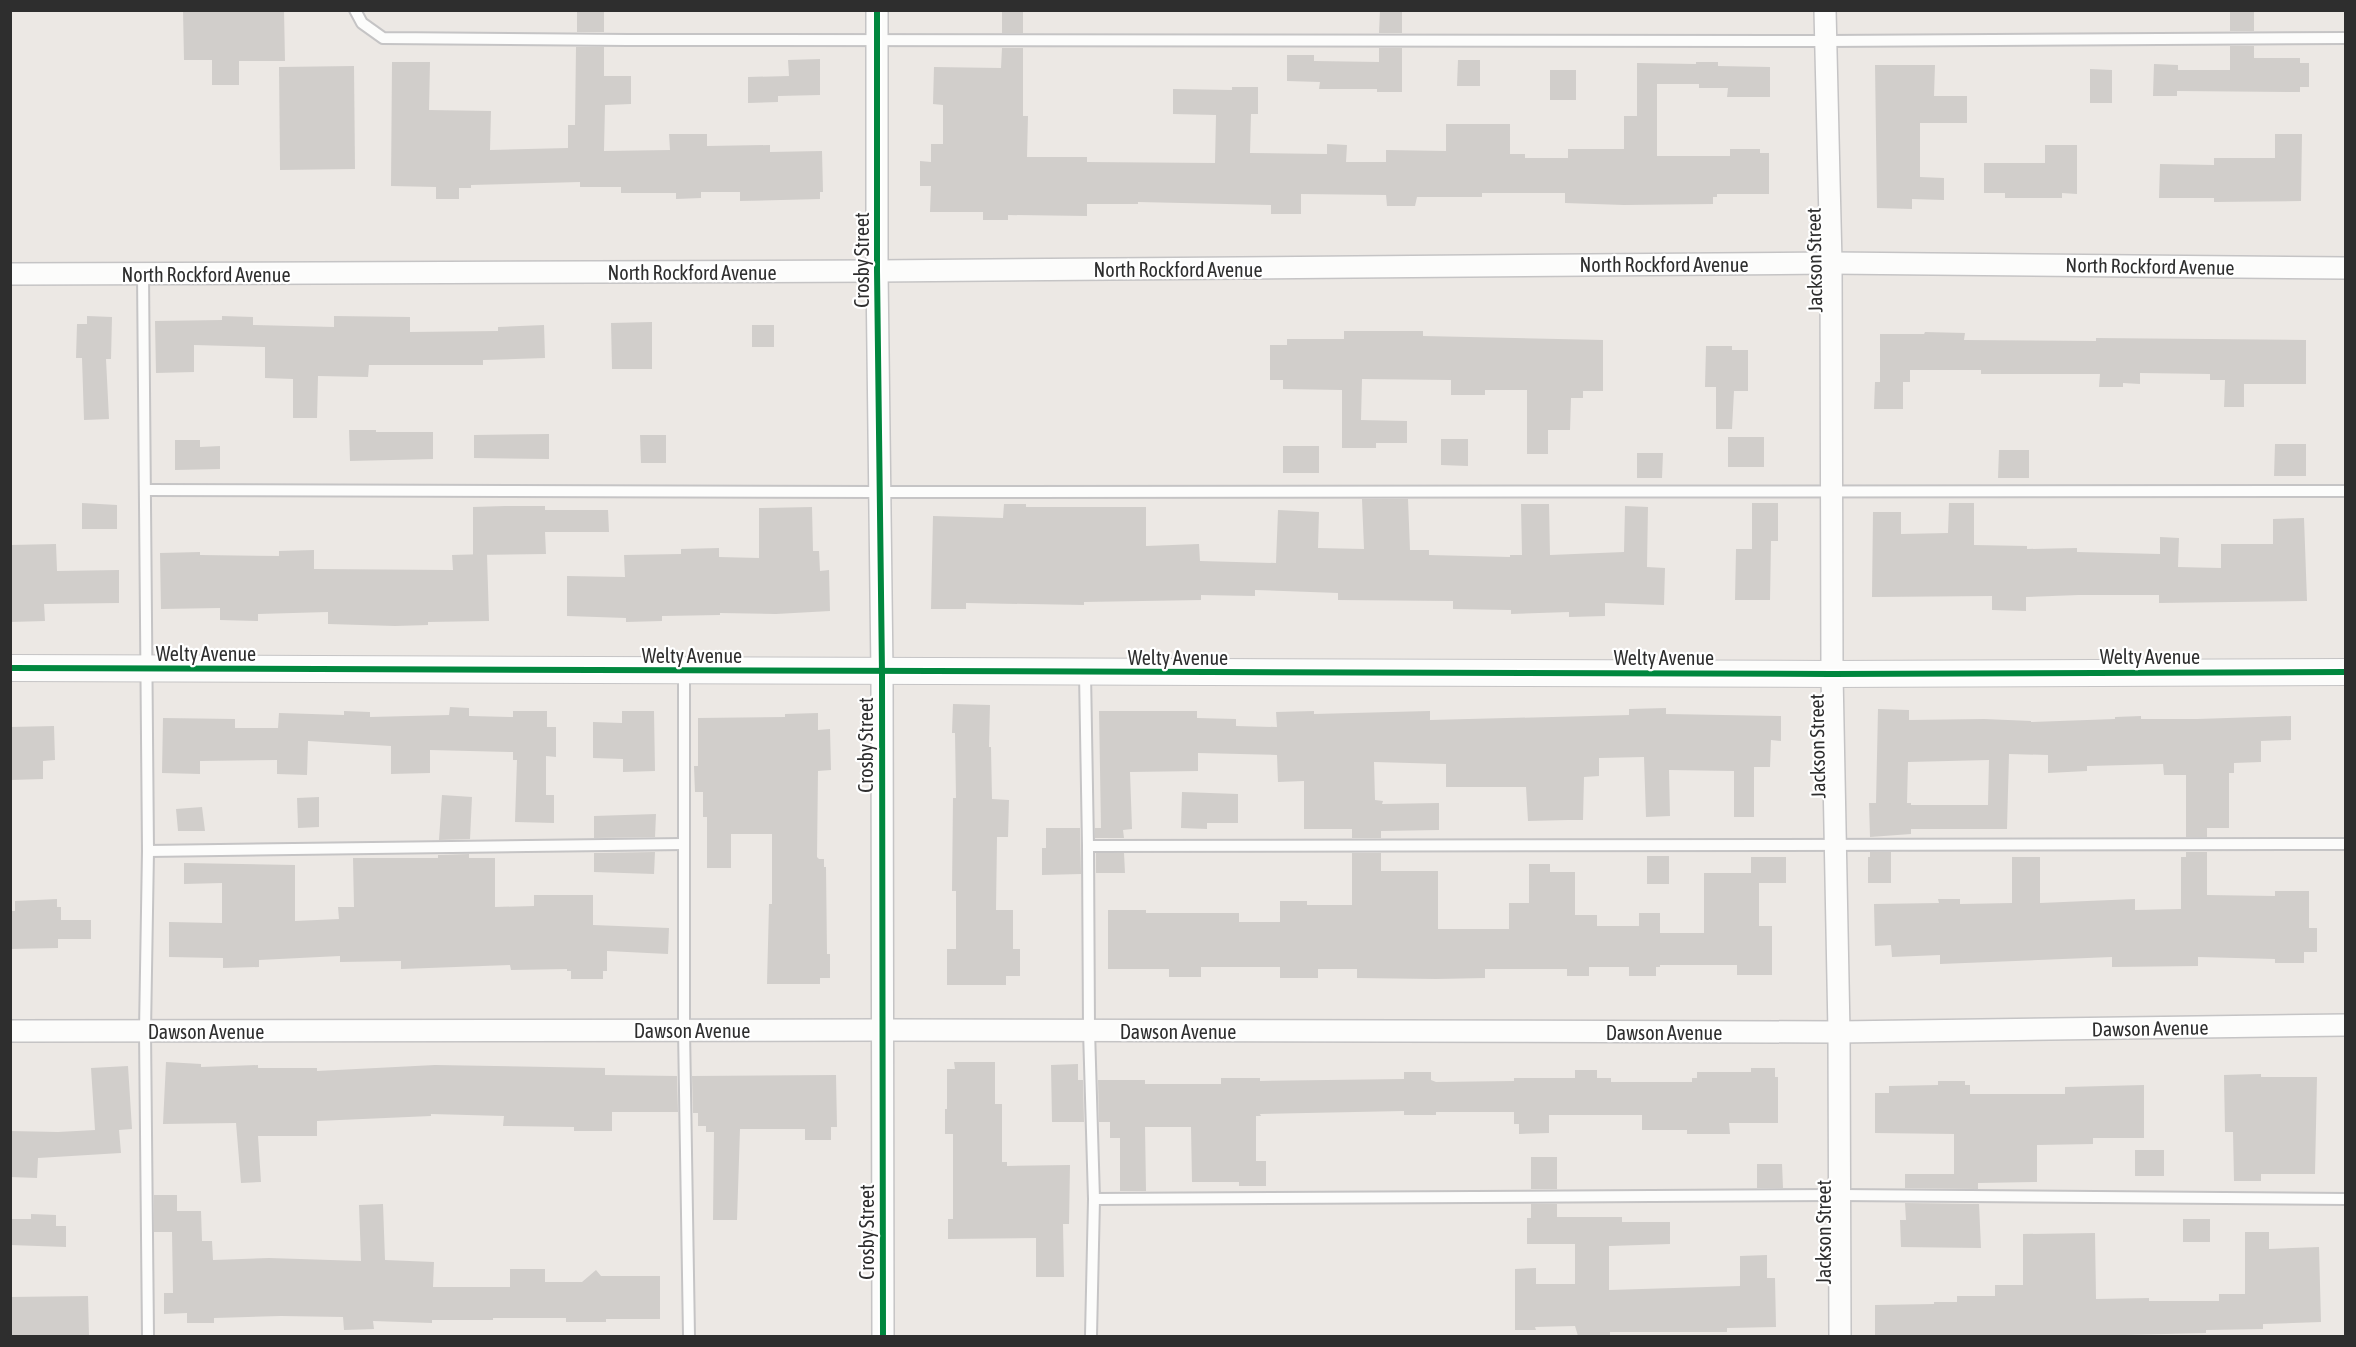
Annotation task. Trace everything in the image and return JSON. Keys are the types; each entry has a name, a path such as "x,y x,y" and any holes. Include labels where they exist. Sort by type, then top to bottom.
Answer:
{"street":[{"name":"Crosby Street","path":"877,10 877,271 882,673 883,1336"},
{"name":"Jackson Street","path":"1825,10 1831,263 1832,674 1839,1032 1840,1336"},
{"name":"North Rockford Avenue","path":"10,274 877,271 1831,263 2346,268"},
{"name":"Welty Avenue","path":"10,668 882,673 2346,672"},
{"name":"Dawson Avenue","path":"10,1031 1839,1032 2346,1025"}],"lane":[{"path":"355,10 362,23 383,38 877,41 1826,41 2346,38"},
{"path":"143,274 148,851 145,1031 148,1336"},
{"path":"145,490 2346,491"},
{"path":"684,672 684,1030 689,1336"},
{"path":"1085,673 1089,1030 1094,1199 1091,1336"},
{"path":"148,851 684,844"},
{"path":"1088,846 2346,844"},
{"path":"1094,1199 1839,1195 2346,1199"}],"building":[{"path":"183,10 284,10 285,61 239,61 239,85 212,85 212,60 184,60"},
{"path":"577,10 604,10 604,32 577,32"},
{"path":"1002,10 1023,10 1023,33 1002,33"},
{"path":"1380,10 1402,10 1402,33 1379,33"},
{"path":"2230,10 2254,10 2254,31 2230,31"},
{"path":"2230,46 2254,46 2254,58 2300,58 2300,63 2309,63 2309,87 2300,87 2300,92 2177,91 2177,96 2153,96 2154,64 2178,65 2178,70 2230,70"},
{"path":"576,47 604,47 604,76 631,76 631,104 605,105 604,151 670,150 669,134 707,134 707,146 770,145 770,152 822,151 823,192 820,192 820,199 740,201 740,192 701,192 701,198 676,199 676,193 621,193 621,187 580,187 580,182 471,185 471,188 459,188 459,199 436,199 436,187 391,186 392,62 430,62 429,110 491,111 490,150 568,148 568,125 575,125"},
{"path":"1002,48 1023,48 1023,116 1028,116 1027,157 1087,157 1087,162 1215,163 1216,115 1173,114 1173,89 1232,90 1232,87 1258,87 1258,114 1251,114 1250,153 1327,154 1327,144 1347,145 1346,162 1386,162 1386,150 1446,151 1446,124 1510,124 1510,154 1525,154 1525,158 1568,158 1568,149 1624,149 1624,116 1637,116 1637,63 1718,62 1718,66 1770,67 1770,97 1727,97 1728,88 1699,88 1699,84 1657,84 1657,156 1730,156 1730,149 1760,149 1760,153 1769,153 1769,194 1717,194 1717,197 1713,197 1713,204 1624,205 1565,203 1565,193 1482,193 1482,197 1417,197 1415,206 1387,206 1386,195 1301,194 1301,214 1271,214 1271,205 1138,202 1138,204 1087,204 1087,216 1008,215 1008,220 983,220 983,212 930,212 931,186 920,186 920,161 931,162 931,144 943,144 943,105 933,104 934,67 1001,68"},
{"path":"1379,48 1402,48 1402,92 1377,92 1377,89 1319,89 1320,82 1287,81 1287,55 1314,55 1314,61 1379,62"},
{"path":"820,59 820,95 778,96 778,102 748,103 748,77 789,76 788,60"},
{"path":"1458,60 1480,60 1480,86 1457,86"},
{"path":"1875,65 1935,65 1934,96 1967,96 1967,123 1920,123 1920,177 1944,178 1944,200 1912,199 1912,209 1877,208"},
{"path":"354,66 355,169 280,170 279,67"},
{"path":"2090,69 2112,70 2112,103 2090,103"},
{"path":"1550,70 1576,70 1576,100 1550,100"},
{"path":"2275,134 2302,134 2301,201 2214,202 2214,198 2159,198 2160,164 2214,165 2214,158 2275,158"},
{"path":"2045,145 2077,145 2077,194 2062,193 2062,198 2005,198 2005,193 1984,193 1984,163 2045,163"},
{"path":"87,316 112,317 111,359 106,359 109,419 84,420 82,358 76,358 77,324 87,324"},
{"path":"222,316 253,317 253,325 334,327 334,316 410,317 410,332 498,331 498,327 544,325 545,358 483,360 483,365 369,365 368,377 318,376 317,418 293,418 293,379 265,378 265,347 194,345 194,372 156,373 155,321 222,320"},
{"path":"652,322 652,369 612,369 611,323"},
{"path":"752,325 774,325 774,347 752,347"},
{"path":"1344,331 1423,331 1423,336 1603,340 1603,391 1583,391 1583,398 1571,398 1570,430 1548,430 1548,454 1527,454 1527,390 1485,390 1485,395 1451,395 1451,380 1362,379 1361,420 1407,421 1407,443 1376,443 1376,448 1342,448 1342,390 1283,389 1283,380 1270,380 1270,345 1287,345 1287,339 1344,339"},
{"path":"1925,332 1965,333 1964,340 2096,341 2096,338 2306,340 2306,384 2244,384 2244,407 2224,407 2225,380 2210,380 2210,374 2140,373 2140,384 2123,383 2123,387 2099,387 2100,374 1981,374 1981,370 1910,370 1910,382 1903,382 1903,409 1874,409 1875,382 1880,382 1880,334 1924,334"},
{"path":"1706,346 1732,346 1732,350 1748,350 1748,391 1734,391 1732,429 1716,429 1716,387 1705,387"},
{"path":"349,430 433,432 433,459 350,461"},
{"path":"549,434 549,459 474,458 474,435"},
{"path":"640,435 666,435 666,463 641,463"},
{"path":"1728,437 1764,437 1764,467 1728,467"},
{"path":"1441,439 1468,439 1468,466 1441,465"},
{"path":"175,440 200,440 200,447 220,446 220,469 175,470"},
{"path":"2275,444 2306,444 2306,476 2274,476"},
{"path":"1283,446 1319,446 1319,473 1283,473"},
{"path":"1999,450 2029,450 2029,478 1998,478"},
{"path":"1637,453 1663,453 1662,478 1637,478"},
{"path":"1362,499 1408,499 1410,550 1429,550 1429,555 1510,557 1510,555 1522,555 1521,504 1549,504 1550,555 1624,552 1625,506 1648,507 1647,567 1665,568 1664,605 1605,603 1605,616 1569,617 1569,612 1511,614 1511,610 1453,609 1453,601 1338,600 1338,593 1255,590 1255,596 1201,595 1201,600 1084,602 1084,605 966,603 966,609 931,609 933,516 1003,518 1004,504 1026,504 1026,507 1146,507 1146,546 1199,544 1200,561 1276,563 1278,510 1319,512 1318,548 1364,549"},
{"path":"82,503 117,505 117,529 82,529"},
{"path":"1752,503 1778,503 1778,541 1771,541 1770,600 1735,600 1736,549 1752,549"},
{"path":"1949,503 1974,503 1974,545 2027,546 2027,549 2077,548 2077,552 2160,554 2160,537 2179,538 2178,567 2221,568 2221,544 2273,544 2273,519 2304,518 2307,601 2159,603 2159,595 2079,595 2026,597 2026,611 1992,610 1992,596 1872,597 1873,512 1901,512 1901,534 1948,533"},
{"path":"545,506 545,510 608,510 609,532 545,532 546,554 473,555 473,507"},
{"path":"812,507 813,551 819,551 820,571 829,570 830,611 662,616 662,621 626,622 626,618 567,616 567,576 625,577 624,555 681,554 681,549 719,548 719,557 759,558 759,508"},
{"path":"56,544 57,571 119,570 119,603 44,604 45,621 10,622 10,545"},
{"path":"314,550 314,569 453,570 452,555 487,554 489,621 428,622 428,625 395,626 328,624 328,612 258,614 258,621 220,620 220,608 161,609 160,553 200,552 200,555 279,556 279,551"},
{"path":"953,704 990,705 989,747 991,747 992,799 1009,800 1008,837 997,837 996,910 1013,910 1013,949 1020,949 1020,976 1006,976 1006,985 947,985 947,949 956,949 956,891 952,891 953,798 956,798 955,733 952,733"},
{"path":"450,707 469,708 469,716 513,717 513,711 547,711 547,727 556,727 556,757 546,756 546,795 554,795 554,823 515,822 517,760 513,760 513,752 430,750 430,773 391,774 391,746 308,741 307,775 277,774 277,760 200,761 200,774 162,773 163,718 235,719 235,728 278,728 279,713 344,715 344,711 370,712 370,717 449,715"},
{"path":"1666,708 1666,714 1781,716 1781,741 1771,740 1770,767 1754,767 1754,817 1734,817 1734,771 1669,770 1670,816 1646,817 1644,757 1599,758 1599,776 1584,777 1583,820 1528,821 1526,787 1446,787 1446,764 1374,762 1375,800 1383,801 1382,804 1439,803 1439,830 1381,831 1381,838 1352,838 1352,829 1304,829 1304,781 1278,782 1277,755 1198,753 1198,771 1130,772 1132,829 1123,830 1124,838 1095,838 1095,828 1101,828 1099,711 1197,711 1197,718 1236,719 1236,726 1277,727 1276,712 1314,711 1314,714 1430,711 1430,720 1629,715 1629,709"},
{"path":"1878,709 1909,710 1909,720 1984,719 2031,722 2141,716 2141,719 2197,719 2291,716 2291,740 2261,741 2261,762 2234,763 2234,773 2229,773 2229,828 2207,828 2207,837 2186,837 2186,775 2164,775 2163,764 2087,766 2087,771 2048,773 2048,755 2009,754 2007,829 1911,829 1911,834 1870,837 1869,803 1876,803","holes":["1989,760 1988,805 1911,805 1907,803 1908,762"]},
{"path":"622,711 654,711 655,771 623,772 623,759 593,758 593,722 622,723"},
{"path":"818,713 818,730 830,729 831,770 818,771 817,857 824,859 824,867 826,867 827,954 830,954 830,978 820,978 820,984 767,984 769,904 772,904 772,834 731,834 731,868 707,868 707,817 703,817 703,792 695,792 694,766 698,766 698,718 785,717 785,714"},
{"path":"54,726 55,760 43,761 43,779 10,780 10,727"},
{"path":"1182,792 1238,794 1238,823 1207,823 1207,829 1181,828"},
{"path":"442,795 472,797 470,839 439,840"},
{"path":"319,797 319,827 298,828 297,798"},
{"path":"202,807 205,831 178,831 176,809"},
{"path":"656,814 655,837 594,838 594,816"},
{"path":"1046,828 1080,828 1081,874 1042,875 1042,848 1046,848"},
{"path":"655,852 654,874 594,872 594,853"},
{"path":"1870,852 1891,852 1891,883 1868,883"},
{"path":"2186,852 2207,852 2207,895 2275,896 2275,891 2309,891 2309,928 2317,928 2317,952 2304,952 2304,963 2275,963 2275,959 2198,957 2198,966 2112,967 2112,957 1940,964 1940,955 1892,957 1891,945 1875,946 1874,904 1939,903 1938,899 1960,899 1960,904 2012,903 2012,857 2040,857 2040,903 2135,899 2135,910 2181,909 2181,857 2186,857"},
{"path":"1096,853 1124,853 1125,873 1096,873"},
{"path":"1352,853 1381,853 1381,871 1438,871 1438,929 1509,929 1509,903 1529,903 1529,864 1550,864 1550,872 1575,872 1575,915 1597,915 1597,926 1639,926 1639,913 1660,913 1660,933 1704,933 1704,873 1751,873 1751,857 1786,857 1786,883 1759,883 1759,926 1772,926 1772,975 1737,975 1737,965 1660,965 1656,967 1656,976 1629,976 1629,967 1589,967 1589,976 1567,976 1567,969 1485,969 1485,978 1436,979 1357,978 1357,969 1318,969 1318,978 1280,978 1280,967 1201,967 1201,977 1169,977 1169,969 1108,969 1108,910 1146,910 1146,913 1239,913 1239,922 1280,922 1280,901 1307,901 1307,905 1352,905"},
{"path":"469,854 469,858 495,858 495,907 534,906 534,895 593,895 593,925 669,928 668,954 607,951 607,971 603,971 603,979 571,979 571,971 567,969 511,970 510,965 401,969 401,961 340,962 340,956 259,960 259,967 223,968 223,958 169,957 169,922 222,923 222,883 184,884 184,863 295,865 295,921 339,919 338,907 354,907 353,858 438,858 438,855"},
{"path":"1647,856 1669,856 1669,884 1647,884"},
{"path":"57,899 57,907 61,907 61,920 91,920 91,939 58,939 58,948 10,949 10,911 15,911 15,901"},
{"path":"166,1062 201,1064 201,1067 258,1065 258,1068 317,1068 317,1071 435,1065 605,1068 605,1075 677,1076 678,1112 612,1112 612,1131 574,1131 574,1127 503,1126 504,1116 431,1114 431,1116 317,1121 317,1136 258,1136 261,1182 241,1183 236,1123 163,1124"},
{"path":"954,1062 995,1062 995,1104 1002,1104 1002,1162 1007,1162 1007,1166 1070,1165 1069,1224 1063,1224 1064,1277 1036,1277 1036,1238 948,1239 948,1219 953,1219 953,1134 945,1134 945,1109 947,1109 947,1069 955,1069"},
{"path":"1078,1064 1078,1080 1083,1080 1084,1122 1052,1122 1051,1065"},
{"path":"128,1066 132,1129 119,1130 121,1153 38,1158 37,1178 10,1177 10,1131 95,1130 91,1068"},
{"path":"1751,1068 1775,1068 1775,1077 1778,1077 1778,1123 1729,1123 1730,1134 1687,1134 1687,1130 1642,1130 1642,1115 1549,1115 1549,1133 1519,1134 1519,1124 1514,1124 1514,1112 1436,1112 1436,1115 1404,1115 1404,1111 1260,1114 1261,1116 1256,1116 1256,1161 1266,1161 1266,1186 1239,1186 1239,1182 1192,1182 1191,1127 1145,1127 1146,1191 1120,1191 1120,1138 1110,1138 1110,1122 1099,1122 1098,1080 1145,1080 1145,1084 1221,1084 1221,1078 1260,1078 1260,1081 1404,1079 1404,1072 1431,1072 1431,1080 1436,1082 1514,1081 1514,1078 1575,1078 1575,1070 1597,1070 1597,1078 1611,1078 1611,1082 1692,1082 1692,1078 1697,1078 1697,1072 1751,1072"},
{"path":"2261,1074 2261,1077 2317,1077 2315,1174 2261,1174 2261,1181 2234,1181 2233,1132 2225,1132 2224,1075"},
{"path":"836,1075 837,1127 831,1127 831,1140 805,1140 805,1129 740,1129 737,1220 713,1220 714,1132 706,1132 706,1126 698,1126 698,1113 693,1113 692,1076"},
{"path":"1938,1081 1965,1081 1965,1085 1970,1085 1970,1094 2065,1094 2065,1087 2144,1085 2144,1138 2093,1138 2093,1144 2037,1145 2037,1182 1978,1183 1978,1189 1905,1188 1905,1174 1954,1174 1954,1134 1875,1133 1875,1093 1889,1093 1889,1086 1938,1085"},
{"path":"2135,1150 2164,1150 2164,1176 2135,1176"},
{"path":"1531,1157 1557,1157 1557,1189 1531,1189"},
{"path":"1757,1164 1782,1164 1783,1188 1757,1188"},
{"path":"154,1195 177,1195 177,1211 201,1211 202,1241 212,1241 213,1260 269,1258 361,1261 359,1205 383,1204 385,1260 434,1262 433,1287 510,1287 510,1269 545,1269 545,1282 582,1282 596,1270 601,1276 660,1276 660,1319 606,1319 606,1322 566,1322 566,1318 432,1320 432,1323 373,1321 374,1329 344,1330 343,1317 214,1318 214,1323 187,1323 187,1313 164,1314 164,1293 173,1293 172,1232 154,1232"},
{"path":"1905,1203 1979,1204 1981,1248 1901,1247 1900,1220 1906,1220"},
{"path":"1531,1204 1557,1204 1557,1217 1622,1217 1622,1222 1670,1222 1670,1244 1609,1246 1609,1290 1740,1286 1740,1256 1767,1255 1767,1278 1775,1278 1776,1327 1727,1328 1727,1332 1610,1332 1610,1336 1578,1336 1575,1326 1515,1330 1515,1269 1536,1268 1536,1284 1575,1284 1575,1244 1527,1244 1527,1218 1531,1218"},
{"path":"31,1214 56,1215 56,1226 66,1226 66,1247 10,1245 10,1219 31,1219"},
{"path":"2183,1219 2210,1219 2210,1242 2183,1242"},
{"path":"2245,1232 2269,1232 2269,1249 2319,1247 2321,1322 2263,1324 2263,1329 2206,1330 2206,1333 2084,1336 1875,1336 1875,1305 1957,1302 1957,1296 1995,1296 1995,1285 2023,1285 2023,1234 2095,1233 2096,1299 2149,1298 2149,1301 2219,1301 2219,1294 2245,1294"},
{"path":"88,1296 89,1336 10,1336 10,1297"}],"cycle path":[{"path":"877,10 877,271 882,673 883,1336"},
{"path":"10,668 1832,674 2346,672"}]}
